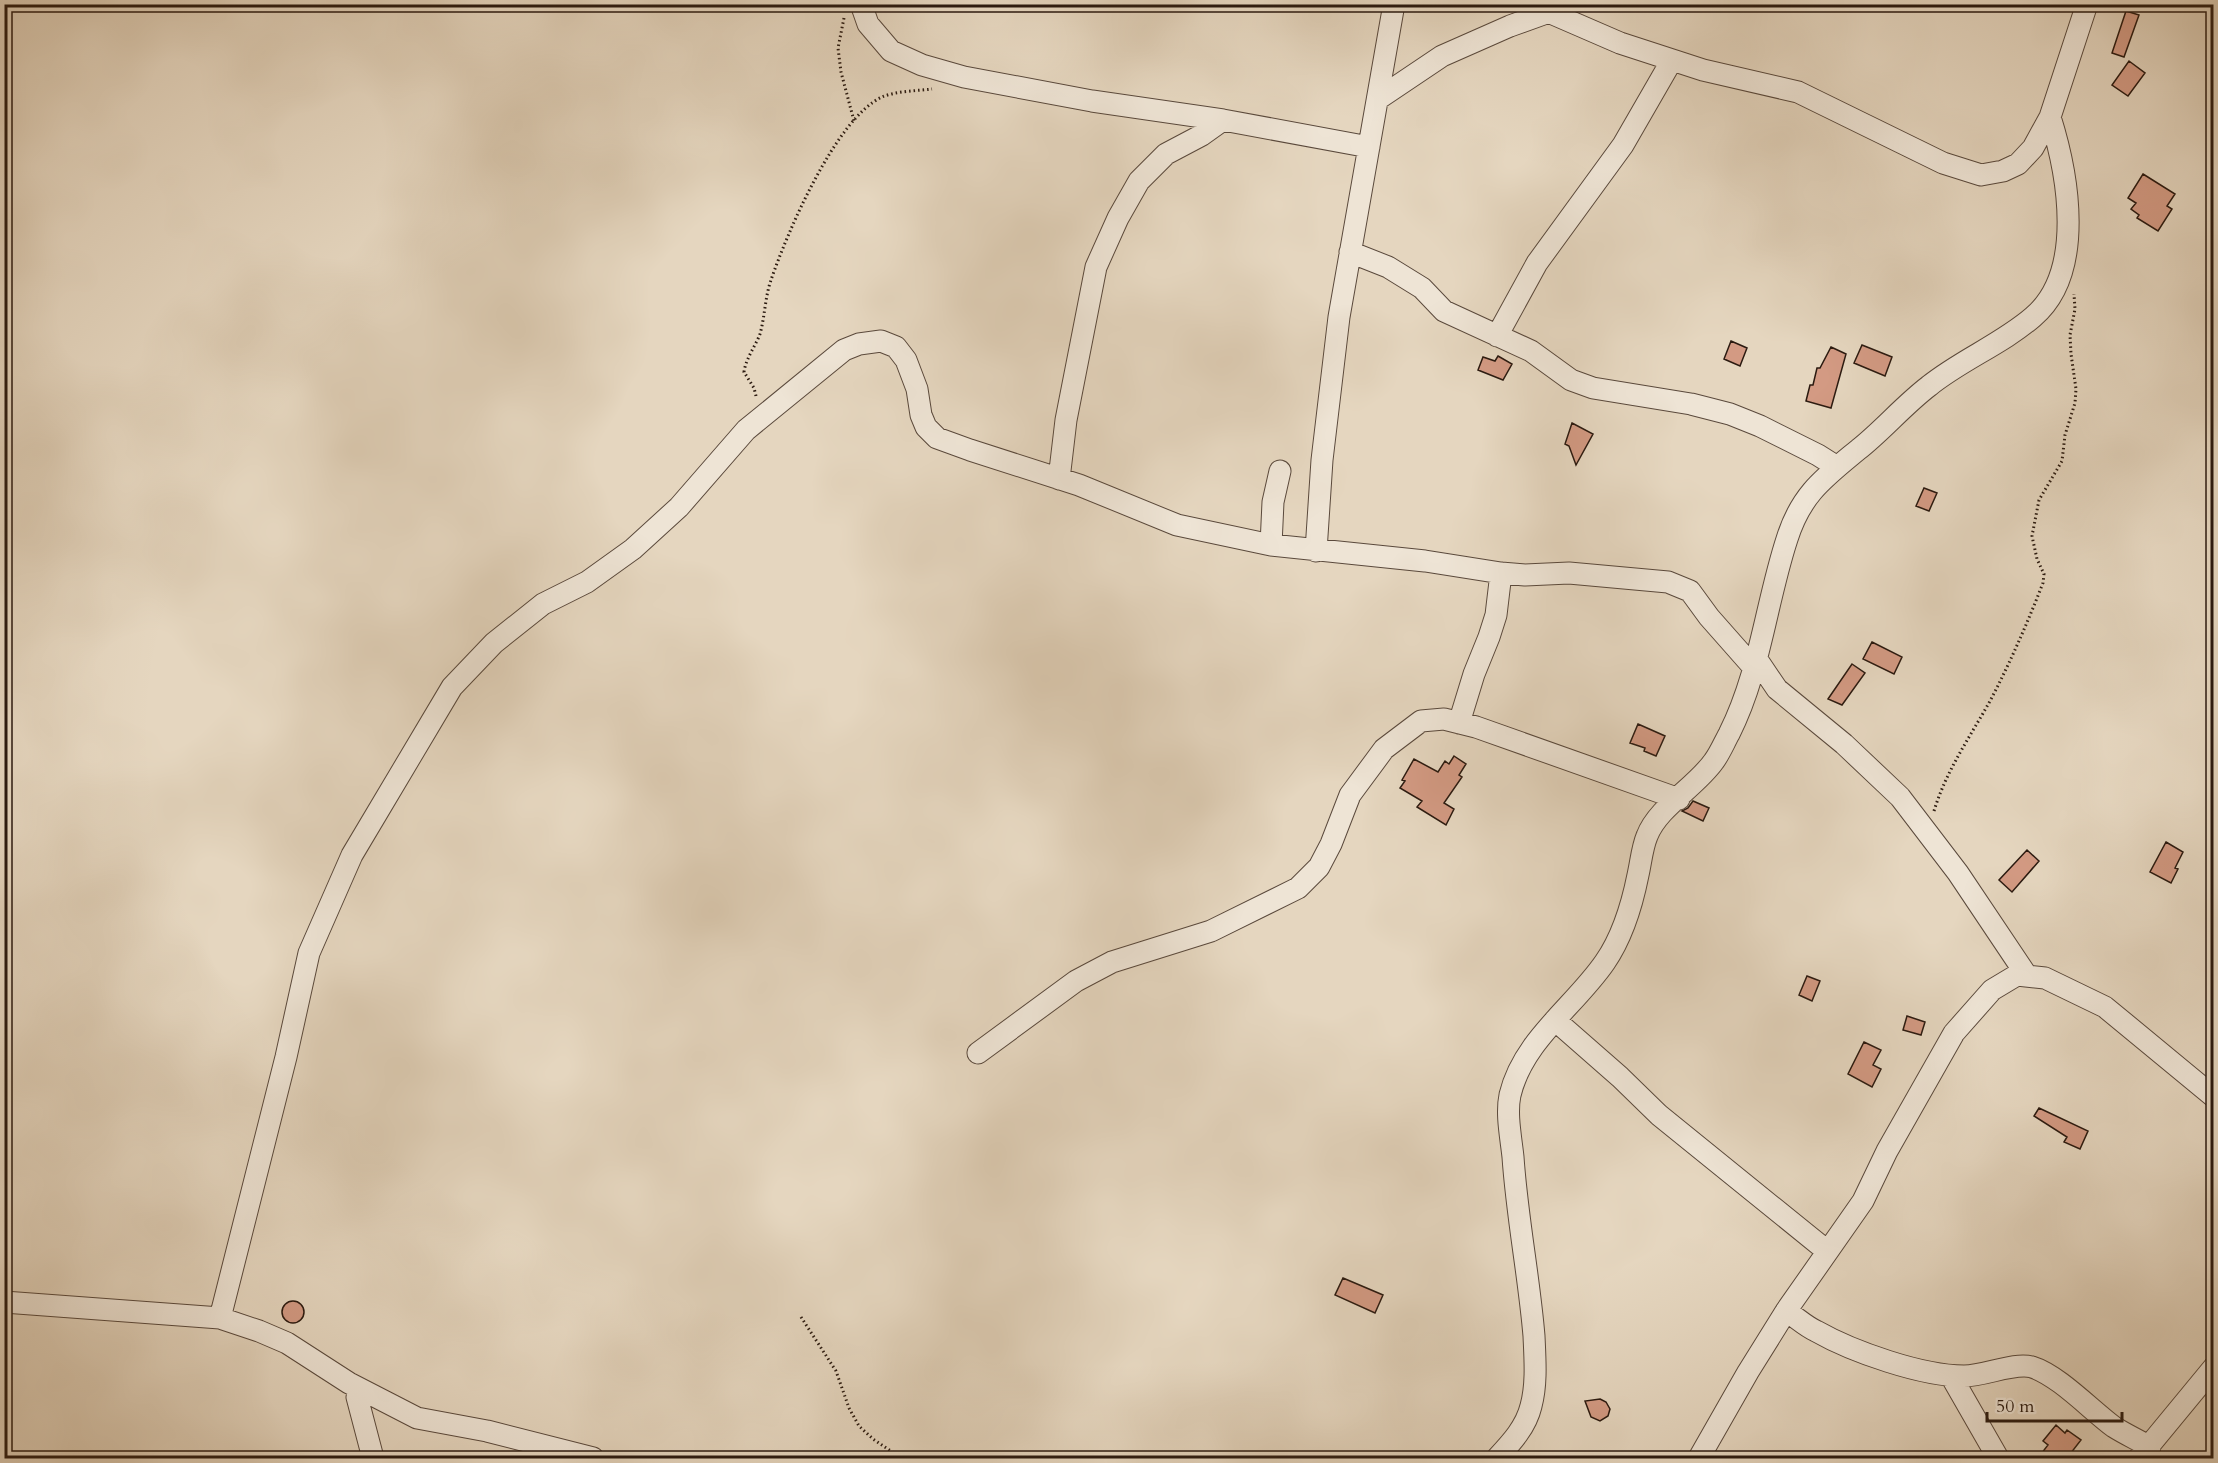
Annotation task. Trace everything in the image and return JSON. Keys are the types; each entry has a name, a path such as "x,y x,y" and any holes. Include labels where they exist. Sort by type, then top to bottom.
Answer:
{"street":[{"path":"1316,550 1322,460 1339,317 1394,4"},
{"path":"1378,99 1442,56 1509,26 1552,10 1620,43 1703,70 1798,92 1943,163 1981,175 2003,171 2018,164 2034,148 2050,117 2087,4"},
{"path":"853,9 891,51 922,65 971,79 1223,120 1369,147"},
{"path":"1497,336 1537,263 1623,146 1672,60"},
{"path":"1497,1458 1518,1436 1531,1407 1535,1363 1531,1300 1515,1182 1509,1100 1515,1078 1528,1054 1605,963 1620,934 1633,899 1646,838 1655,820 1679,799 1715,761 1737,718 1755,663 1787,539 1799,508 1824,477 1862,447 1929,385 2036,316 2055,288 2062,270 2068,217 2064,168 2050,117"},
{"path":"1059,479 1066,420 1096,267 1118,218 1139,181 1166,154 1202,135 1223,120"},
{"path":"1350,252 1389,267 1422,288 1444,310 1531,351 1571,380 1593,388 1691,404 1730,414 1760,426 1837,467"},
{"path":"220,1318 286,1057 309,953 352,855 452,687 494,643 543,604 587,582 633,549 679,507 718,461 753,425 844,350 859,344 881,341 896,347 906,360 917,389 921,415 926,427 937,438 1059,479 1177,525 1249,542 1272,545 1425,561 1501,573 1525,575 1569,573 1668,582 1690,591 1709,617 1755,663 1777,689 1844,744 1900,797 1965,882 2027,976"},
{"path":"1272,545 1273,502 1280,471"},
{"path":"1459,723 1496,615 1501,573"},
{"path":"978,1053 1076,981 1112,962 1211,931 1299,888 1319,867 1331,844 1350,795 1384,749 1421,721 1444,719 1459,723 1679,799"},
{"path":"1699,1458 1786,1311 1863,1201 1887,1151 1954,1033 1992,990 2017,975 2045,978 2105,1007 2214,1097"},
{"path":"1555,1020 1667,1122 1827,1251"},
{"path":"4,1302 220,1318 259,1330 287,1343 349,1383 417,1418 487,1431 593,1458"},
{"path":"1786,1311 1816,1331 1853,1348 1889,1361 1951,1376 1976,1376 2016,1367 2031,1367 2046,1374 2144,1453 2214,1367"},
{"path":"1951,1376 1998,1458"},
{"path":"357,1397 373,1458"}],"path":[{"path":"853,9 838,48 841,72 854,121"},
{"path":"753,425 756,396 744,372 746,360 760,333 771,281 806,194 839,139 862,111 882,97 936,89"},
{"path":"1929,834 1942,786 2002,678 2043,583 2044,574 2037,559 2032,536 2039,500 2062,461 2065,435 2075,403 2076,389 2070,334 2075,309 2073,287"},
{"path":"801,1317 836,1371 849,1408 859,1426 873,1439 901,1458"}],"building":[{"path":"2126,11 2139,15 2124,57 2112,53"},
{"path":"2129,61 2145,73 2128,96 2112,85"},
{"path":"2143,174 2175,194 2167,206 2172,209 2158,231 2137,218 2139,215 2131,209 2136,203 2128,198"},
{"path":"1731,341 1747,348 1740,366 1724,359"},
{"path":"1862,345 1892,357 1885,376 1854,363"},
{"path":"1831,347 1846,354 1831,408 1806,401 1817,368 1820,368"},
{"path":"1498,356 1512,364 1503,380 1478,370 1483,357 1495,361"},
{"path":"1572,423 1593,434 1576,465 1569,446 1565,444"},
{"path":"1924,488 1937,493 1929,511 1916,506"},
{"path":"1872,642 1902,657 1894,674 1863,659"},
{"path":"1852,664 1865,673 1842,705 1828,699"},
{"path":"1638,724 1665,736 1656,756 1644,751 1645,748 1630,743"},
{"path":"1454,756 1466,764 1459,775 1462,777 1444,803 1454,809 1446,825 1417,807 1422,801 1400,788 1414,759 1438,772 1445,761 1449,764"},
{"path":"1693,801 1709,808 1703,821 1682,811 1688,808"},
{"path":"2166,842 2183,852 2171,883 2150,872"},
{"path":"2027,850 2039,861 2012,892 1999,880"},
{"path":"1807,976 1820,981 1812,1001 1799,995"},
{"path":"1907,1016 1925,1022 1921,1035 1903,1030"},
{"path":"1864,1042 1881,1050 1873,1065 1881,1069 1872,1087 1848,1074"},
{"path":"2039,1108 2088,1131 2080,1149 2064,1142 2067,1137 2034,1116"},
{"path":"1343,1278 1383,1295 1375,1313 1335,1295"},
{"path":"293,1301 301,1304 304,1312 301,1320 293,1323 285,1320 282,1312 285,1304"},
{"path":"1600,1399 1606,1402 1610,1409 1608,1416 1600,1421 1591,1417 1585,1401"},
{"path":"2056,1425 2065,1433 2067,1430 2081,1440 2067,1458 2038,1458 2048,1445 2043,1441"}]}
